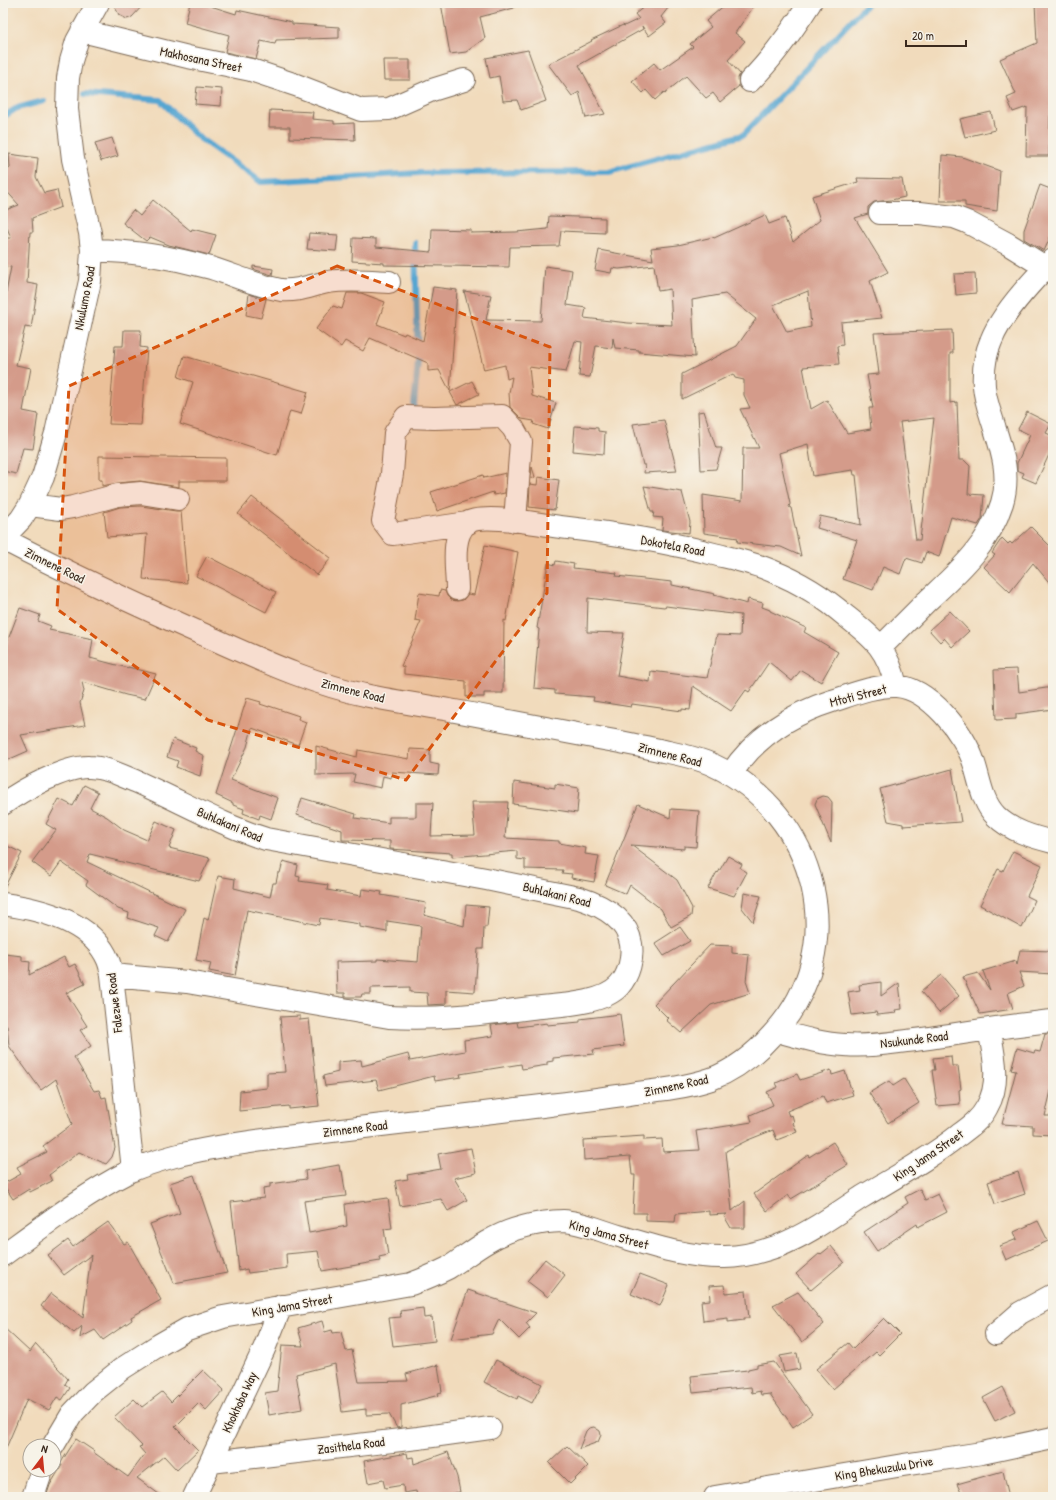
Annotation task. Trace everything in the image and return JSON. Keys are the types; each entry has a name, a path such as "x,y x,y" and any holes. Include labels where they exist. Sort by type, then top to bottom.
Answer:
{"street":[{"name":"Nkulumo Road","path":"3,538 21,520 43,477 56,433 90,281 92,250 90,233 73,159 67,110 68,78 71,61 82,30 98,3"},
{"path":"750,81 764,67 790,35 810,3"},
{"name":"Makhosana Street","path":"82,30 174,54 251,70 289,82 361,110 389,109 432,90 464,80"},
{"path":"880,213 920,213 954,217 983,230 1051,266 1026,289 1001,322 991,340 987,354 984,370 984,387 987,403 1006,469 1006,488 996,520 987,538 976,553 955,576 881,647"},
{"path":"92,250 138,252 166,257 287,291 327,282 389,282"},
{"name":"Dokotela Road","path":"515,521 521,442 502,416 434,418 406,417 395,434 392,474 383,521 393,534 479,520 515,521 662,542 741,560 772,571 793,581 824,599 855,623 881,647 888,659 896,686"},
{"path":"30,505 61,509 73,508 118,495 141,493 178,499"},
{"path":"457,589 456,540 459,531 468,522"},
{"name":"Zimnene Road","path":"3,538 48,562 148,610 266,663 319,683 371,696 613,740 688,756 710,764 731,774 751,788 768,803 783,821 796,841 806,862 816,907 816,940 810,971 802,993 790,1014 777,1031 747,1060 709,1079 673,1088 540,1106 305,1134 203,1149 160,1160 133,1170 80,1202 3,1255"},
{"name":"Mtoti Street","path":"731,774 760,741 778,726 794,716 819,705 856,694 884,687 896,686 913,691 921,696 940,710 955,726 970,751 987,804 996,816 1013,828 1025,834 1053,842"},
{"name":"Buhlakani Road","path":"3,804 17,793 45,779 72,769 87,766 98,767 149,787 248,834 266,839 486,879 594,902 605,908 618,919 627,930 631,943 631,959 626,975 619,986 600,997 572,1003 445,1017 389,1017 187,982 112,975"},
{"name":"Falezwe Road","path":"3,904 39,911 68,921 84,931 97,944 108,959 112,975 133,1170"},
{"name":"Nsukunde Road","path":"777,1031 829,1044 847,1046 898,1042 1028,1023 1053,1021"},
{"name":"King Jama Street","path":"58,1438 72,1414 93,1392 123,1368 187,1329 223,1317 412,1284 429,1278 449,1267 488,1241 513,1230 539,1224 563,1221 584,1225 648,1245 699,1256 738,1256 777,1246 812,1230 862,1197 904,1173 948,1144 975,1123 987,1108 992,1095 995,1079 995,1061 989,1029"},
{"path":"996,1334 1020,1313 1053,1295"},
{"name":"Khokhoba Way","path":"194,1497 264,1349 282,1306"},
{"name":"Zasithela Road","path":"211,1462 418,1438 490,1428"},
{"name":"King Bhekuzulu Drive","path":"715,1497 982,1453 1053,1438"},
{"path":"33,1497 39,1478"}],"highlighted area":[{"path":"337,266 550,347 547,593 406,780 208,720 57,609 69,386"}],"building":[{"path":"113,3 145,3 132,17 127,19 119,15"},
{"path":"190,3 201,3 236,14 237,10 292,22 292,24 339,27 339,38 276,40 275,44 261,41 256,59 225,52 229,35 185,23"},
{"path":"441,3 514,3 514,8 480,17 485,38 466,52 450,54"},
{"path":"649,3 672,3 661,17 666,23 649,36 642,26 643,29 579,65 605,114 586,118 579,92 572,96 548,64 592,41 591,40 639,19 635,14"},
{"path":"727,3 756,3 735,33 745,41 728,60 740,74 738,78 739,86 720,102 713,93 706,98 686,76 655,100 646,90 643,93 632,81 654,63 660,70 693,47 690,44 711,27 706,21"},
{"path":"1035,3 1053,3 1053,117 1050,116 1049,156 1026,156 1027,107 1013,112 1007,98 1016,94 1000,59 1037,43"},
{"path":"528,50 546,101 521,110 517,100 503,101 499,76 490,78 486,58"},
{"path":"383,60 410,60 410,80 384,80"},
{"path":"197,87 222,89 221,106 195,104"},
{"path":"270,110 313,112 312,119 334,121 334,124 354,123 355,140 290,138 290,127 269,127"},
{"path":"991,112 995,130 965,137 960,119"},
{"path":"112,138 118,156 101,161 95,143"},
{"path":"9,154 38,158 36,177 44,193 57,190 61,207 32,218 33,232 30,232 27,283 38,285 31,328 25,327 16,365 31,368 23,411 38,414 33,449 23,448 16,474 3,471 3,298 5,298 11,267 3,266 3,238 11,238 3,217 3,211 19,205 3,187 3,173 10,168"},
{"path":"942,155 962,157 1000,171 997,211 965,206 965,201 940,201"},
{"path":"857,178 902,179 905,197 874,202 868,207 868,214 855,218 888,272 870,281 882,318 841,322 843,345 837,346 839,364 803,367 811,409 827,400 847,433 871,429 869,408 873,408 867,375 879,374 874,333 952,330 953,353 950,353 950,403 957,402 959,460 964,460 970,466 968,494 984,495 982,519 978,525 951,517 939,557 926,552 922,563 906,558 900,574 883,567 873,590 843,579 857,540 817,528 820,516 861,525 856,475 854,475 853,470 813,476 808,444 779,453 790,504 789,507 791,508 801,556 781,547 737,542 738,538 704,533 703,495 742,501 743,448 759,448 740,409 750,408 744,395 744,380 735,378 733,374 682,399 682,374 737,346 756,319 725,294 692,300 695,357 639,352 639,350 615,348 613,338 612,348 596,346 590,377 579,376 582,342 575,341 566,372 529,367 532,396 556,403 548,429 533,424 534,421 522,419 510,407 509,393 512,377 507,379 505,365 484,370 464,291 491,295 486,320 541,321 545,266 572,270 567,305 586,308 584,318 628,323 672,325 670,289 658,291 654,265 619,269 612,268 611,273 595,270 599,250 653,260 651,248 678,245 714,238 765,215 769,224 785,218 793,242 820,220 812,196 858,182","holes":["808,291 811,327 787,332 773,305","934,418 920,540 916,540 900,422"]},
{"path":"1040,185 1053,190 1053,231 1044,251 1024,239 1024,230"},
{"path":"153,200 191,231 192,229 216,235 209,255 169,245 150,237 146,241 123,223 133,210 140,216"},
{"path":"549,216 605,218 605,233 561,231 559,246 510,247 509,267 384,265 384,263 352,261 353,238 376,239 376,247 431,252 432,229 471,230 471,233 516,232 548,229"},
{"path":"309,233 338,235 336,251 307,249"},
{"path":"253,266 273,269 272,275 253,269"},
{"path":"975,273 976,293 956,295 954,274"},
{"path":"433,287 457,290 450,391 439,370 428,371 428,363 370,338 363,351 345,341 341,347 316,329 333,306 342,309 347,293 361,293 385,302 377,324 404,335 405,333 423,341"},
{"path":"249,294 266,299 261,318 246,315"},
{"path":"124,330 141,330 140,347 147,348 141,425 109,424 115,346 123,346"},
{"path":"184,356 308,392 301,414 290,411 277,455 180,424 193,382 178,377"},
{"path":"472,381 479,394 457,405 450,392"},
{"path":"704,411 716,448 722,448 716,469 701,470 698,412"},
{"path":"1027,412 1051,424 1046,433 1053,436 1053,446 1036,483 1022,477 1024,473 1017,470 1017,463 1030,435 1018,429"},
{"path":"664,420 677,471 644,473 645,465 643,465 633,424"},
{"path":"575,426 598,428 598,431 605,432 604,454 573,451"},
{"path":"99,456 226,458 226,481 179,481 179,487 140,481 102,486 102,480 99,480"},
{"path":"532,467 535,477 531,479"},
{"path":"506,473 505,493 494,495 493,492 437,511 431,492 483,475 484,478"},
{"path":"538,477 559,480 555,510 529,507 530,484 537,485"},
{"path":"644,486 682,492 690,522 689,533 662,530 663,518 653,517 654,512 651,512"},
{"path":"252,497 331,558 317,575 238,514"},
{"path":"141,506 181,511 187,583 143,579 147,534 107,537 104,512 120,507"},
{"path":"1031,527 1053,549 1053,587 1033,563 1010,592 984,567 995,555 992,553 1002,538 1008,544 1010,542 1012,544"},
{"path":"485,545 518,552 506,621 504,620 503,693 484,693 484,697 466,697 466,681 404,674 404,667 401,666 421,621 415,620 419,593 439,596 440,590 445,591 451,600 457,601 463,600 468,594 474,595"},
{"path":"207,556 276,592 266,612 196,576"},
{"path":"556,561 574,564 573,568 617,573 616,576 672,582 672,585 715,594 714,595 747,604 748,599 763,603 762,607 806,628 804,632 838,652 821,682 801,670 792,681 769,662 749,692 746,690 731,711 693,686 690,710 682,709 682,711 632,704 631,707 593,701 594,697 555,694 555,690 534,688 539,629 537,628 548,563 555,565","holes":["588,598 666,606 741,615 740,636 717,635 707,678 651,671 650,682 617,676 624,633 587,632"]},
{"path":"20,608 40,615 38,621 51,626 49,630 93,639 90,658 156,674 145,699 82,682 84,691 80,703 85,725 21,735 28,751 3,762 3,653"},
{"path":"950,611 969,631 952,647 944,638 940,642 929,630"},
{"path":"1017,669 1019,692 1053,687 1053,709 1016,714 1016,719 996,720 994,670"},
{"path":"247,698 261,702 260,704 299,716 298,719 306,722 298,745 252,728 247,747 231,780 278,798 271,819 260,815 259,819 243,813 244,809 233,805 233,803 216,795"},
{"path":"173,739 196,748 195,751 204,756 200,776 176,767 178,761 167,757"},
{"path":"316,746 357,757 358,750 409,759 410,749 430,750 430,763 439,765 438,775 392,772 391,778 383,776 381,788 353,782 355,774 316,775"},
{"path":"952,769 961,822 903,826 903,824 888,821 880,789"},
{"path":"514,782 555,788 555,784 579,788 577,813 513,804"},
{"path":"84,785 98,792 90,808 107,817 124,830 147,840 156,821 176,830 169,848 210,858 199,881 90,854 87,862 185,909 168,942 155,936 159,928 128,918 129,913 118,909 86,885 88,881 61,862 51,876 32,862 56,830 46,824 59,799 73,806"},
{"path":"823,796 828,797 832,802 831,843 815,804 817,799"},
{"path":"302,798 356,814 355,818 389,823 389,817 416,817 416,803 433,803 431,836 475,835 472,802 508,802 505,838 559,841 559,843 586,848 585,854 599,856 594,882 571,878 572,874 562,873 563,870 525,869 525,860 517,859 517,851 452,857 452,853 390,849 390,841 342,840 342,830 297,815"},
{"path":"638,804 670,818 671,809 699,811 696,847 684,846 684,849 631,845 677,880 692,908 691,916 671,927 661,909 630,885 626,894 605,885"},
{"path":"3,844 22,853 3,890"},
{"path":"1013,851 1042,865 1027,896 1035,900 1022,928 980,905 998,869 1003,871"},
{"path":"728,856 742,864 740,868 747,872 734,896 708,888"},
{"path":"283,861 298,865 296,876 300,877 299,881 328,885 327,890 361,896 362,889 382,892 381,895 426,903 424,915 464,926 466,905 489,907 487,927 484,927 483,949 478,949 475,992 446,990 446,1004 428,1005 427,993 410,992 410,987 371,988 371,994 362,994 361,997 345,997 345,993 337,993 336,962 377,961 377,959 418,962 421,926 387,921 387,932 360,927 360,924 320,918 319,925 247,910 235,976 209,971 211,963 196,960 204,918 208,920 218,876 235,879 234,888 270,897 273,883 276,883"},
{"path":"744,893 761,896 753,922 742,908"},
{"path":"680,927 690,941 664,956 655,943"},
{"path":"710,945 732,946 732,953 749,955 746,981 750,993 711,1005 681,1033 666,1020 668,1018 654,1004"},
{"path":"1020,950 1053,951 1053,974 1019,972 1024,986 1008,993 1013,1009 980,1014 963,977 978,973 990,990 983,971 1016,961 1017,965"},
{"path":"5,954 22,956 22,961 30,962 29,975 64,957 69,967 75,964 85,984 66,993 87,1026 80,1030 91,1046 74,1057 94,1091 99,1090 102,1098 106,1097 115,1148 112,1157 106,1164 79,1152 49,1175 52,1181 30,1192 29,1189 13,1199 3,1184 21,1174 17,1167 47,1152 43,1146 72,1124 56,1079 41,1090 9,1046 7,1026 3,1024 3,958"},
{"path":"941,975 959,996 939,1013 921,992"},
{"path":"881,982 881,996 899,983 902,1009 895,1010 896,1013 877,1015 876,1012 852,1015 848,992 860,990 859,985"},
{"path":"620,1014 624,1046 593,1050 594,1054 553,1058 553,1061 547,1062 547,1065 522,1069 521,1064 460,1074 461,1077 435,1081 434,1076 379,1090 376,1080 325,1086 323,1076 338,1072 338,1062 361,1060 362,1066 408,1054 410,1061 465,1051 464,1040 493,1036 491,1025 517,1022 518,1027 547,1023 547,1025 580,1022 580,1019"},
{"path":"300,1016 300,1020 309,1019 319,1106 289,1109 289,1106 239,1111 240,1091 267,1088 267,1073 285,1072 280,1017"},
{"path":"1045,1034 1053,1034 1053,1082 1045,1116 1053,1116 1053,1135 1033,1134 1033,1126 1002,1124 1016,1071 1011,1070 1017,1048 1034,1053 1035,1051 1040,1052"},
{"path":"951,1056 952,1066 958,1066 961,1089 959,1090 960,1104 937,1106 932,1070 935,1070 933,1058"},
{"path":"831,1070 832,1075 845,1071 853,1095 826,1103 823,1096 787,1111 789,1116 792,1115 793,1123 797,1132 777,1140 773,1130 726,1151 732,1211 745,1201 745,1228 731,1228 724,1216 727,1214 709,1215 709,1211 676,1214 675,1222 646,1221 646,1213 633,1213 635,1175 632,1175 630,1156 584,1160 583,1140 644,1136 644,1140 662,1139 663,1152 699,1150 696,1131 752,1122 750,1115 773,1105 767,1092 778,1087 776,1083 797,1074 800,1080"},
{"path":"904,1079 919,1103 888,1123 869,1093 889,1081 893,1086"},
{"path":"833,1142 848,1165 791,1199 788,1195 767,1211 754,1194 808,1155 809,1157"},
{"path":"471,1148 476,1173 454,1178 467,1200 448,1211 441,1199 400,1206 395,1181 408,1179 407,1175 441,1169 438,1154"},
{"path":"339,1165 340,1171 342,1171 346,1196 304,1201 309,1233 347,1226 345,1204 388,1198 392,1228 384,1229 388,1255 379,1257 380,1261 322,1271 318,1251 286,1254 287,1268 248,1273 247,1269 239,1271 231,1202 264,1198 263,1188 270,1187 270,1184 306,1179 305,1171"},
{"path":"1018,1172 1025,1194 995,1204 988,1182"},
{"path":"194,1175 227,1273 174,1283 150,1224 180,1213 170,1183"},
{"path":"920,1189 925,1200 938,1194 947,1212 918,1227 917,1224 877,1251 864,1232 908,1203 905,1197"},
{"path":"1038,1221 1048,1241 1006,1260 1000,1246 1017,1239 1014,1232"},
{"path":"108,1222 124,1244 128,1242 161,1300 131,1317 132,1320 103,1340 95,1330 80,1338 82,1326 74,1333 41,1306 51,1293 83,1318 91,1255 64,1275 48,1255 68,1240 73,1247"},
{"path":"831,1246 844,1262 811,1290 796,1274 820,1253 821,1254"},
{"path":"545,1259 565,1275 548,1297 527,1281"},
{"path":"640,1274 669,1285 660,1306 631,1294"},
{"path":"724,1285 725,1293 746,1291 749,1318 728,1322 728,1318 703,1321 701,1301 710,1300 709,1286"},
{"path":"468,1290 536,1313 526,1323 530,1328 519,1339 499,1319 492,1334 451,1339"},
{"path":"798,1292 824,1324 802,1342 773,1305"},
{"path":"423,1308 424,1318 432,1317 435,1341 393,1346 389,1318 401,1317 400,1311"},
{"path":"884,1318 900,1334 879,1355 876,1352 833,1389 816,1369 848,1343 853,1349"},
{"path":"322,1321 325,1332 332,1330 333,1333 341,1332 346,1351 352,1350 359,1382 408,1381 406,1374 438,1365 442,1392 438,1393 439,1395 401,1405 401,1427 397,1428 389,1414 366,1415 366,1409 342,1412 335,1364 296,1374 302,1409 269,1415 265,1393 277,1391 282,1345 303,1346 298,1328"},
{"path":"3,1327 30,1352 36,1344 68,1379 65,1384 70,1388 62,1400 57,1397 49,1410 27,1399 3,1455"},
{"path":"797,1353 800,1369 784,1372 780,1356"},
{"path":"496,1360 542,1384 532,1403 518,1396 517,1399 484,1382"},
{"path":"774,1362 812,1414 793,1427 770,1394 761,1395 760,1391 752,1393 751,1387 693,1393 691,1376 748,1370 757,1367 757,1365"},
{"path":"203,1370 224,1390 206,1410 199,1403 175,1427 198,1450 177,1470 164,1456 137,1478 163,1497 46,1497 54,1478 62,1478 62,1461 76,1439 128,1477 145,1454 139,1447 142,1446 114,1417 134,1399 142,1407 162,1392 171,1402"},
{"path":"1003,1387 1015,1411 995,1421 983,1398"},
{"path":"594,1427 600,1431 601,1435 598,1442 579,1449 586,1431 589,1428"},
{"path":"567,1446 588,1466 570,1484 549,1463"},
{"path":"448,1452 457,1477 460,1492 435,1497 417,1497 416,1491 404,1493 403,1485 385,1488 383,1480 368,1483 364,1461 407,1453 408,1458 413,1457 414,1464"},
{"path":"1003,1471 1009,1497 963,1497 957,1484"}],"waterway":[{"path":"85,94 160,100 198,137 261,182 420,173 609,172 743,135 868,3"},
{"path":"3,117 17,108 44,101"},
{"path":"414,405 418,361 415,243"}]}
